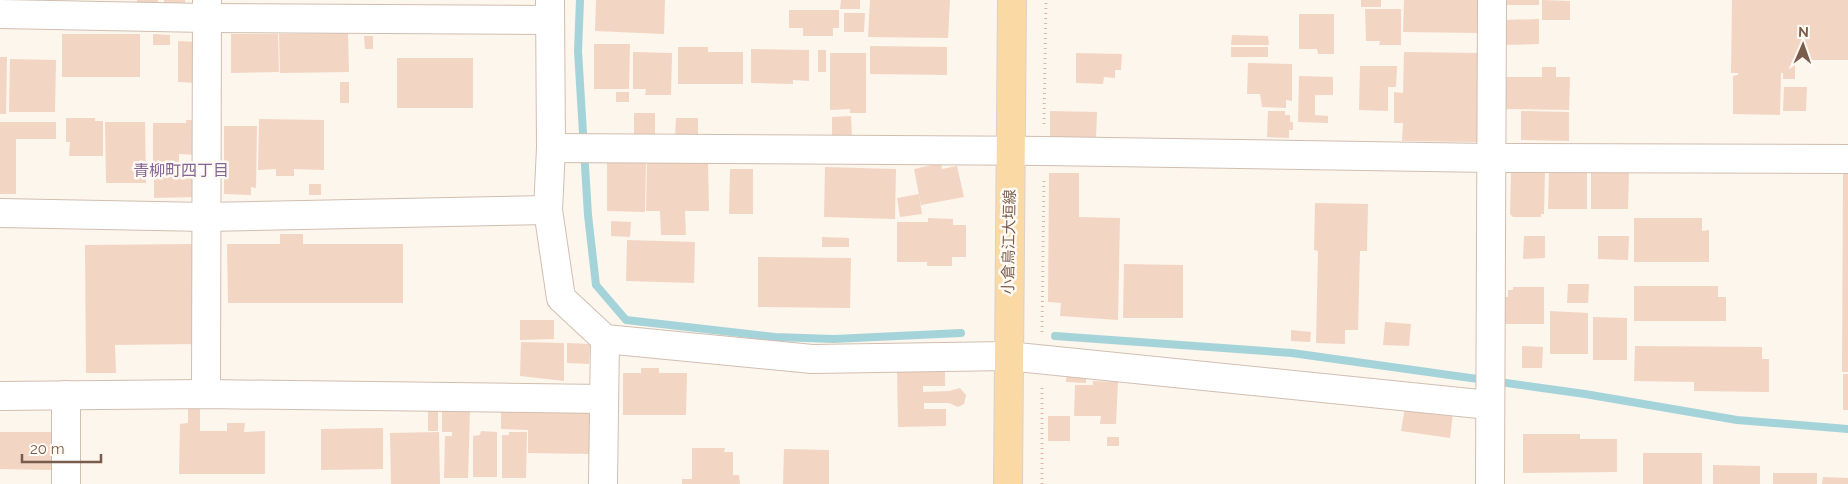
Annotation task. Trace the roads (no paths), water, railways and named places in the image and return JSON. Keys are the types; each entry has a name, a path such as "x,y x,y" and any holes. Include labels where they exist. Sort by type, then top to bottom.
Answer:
{"main road":[{"name":"小倉烏江大垣線","path":"1008,484 1012,0"}],"street":[{"path":"1490,484 1492,0"},
{"path":"0,14 207,9 550,10 560,148 548,210 560,298 605,339 812,359 1008,356 1489,405"},
{"path":"206,394 207,9"},
{"path":"560,148 1044,151 1490,158 1848,159"},
{"path":"0,213 206,217 548,210"},
{"path":"603,484 605,339"},
{"path":"0,396 206,394 603,399"},
{"path":"66,395 66,484"}],"waterway":[{"path":"580,0 578,51 588,215 596,285 626,320 775,337 834,339 961,333"},
{"path":"1055,336 1292,353 1585,394 1737,420 1848,429"}],"district":[{"name":"青柳町四丁目","path":"181,170"}]}
